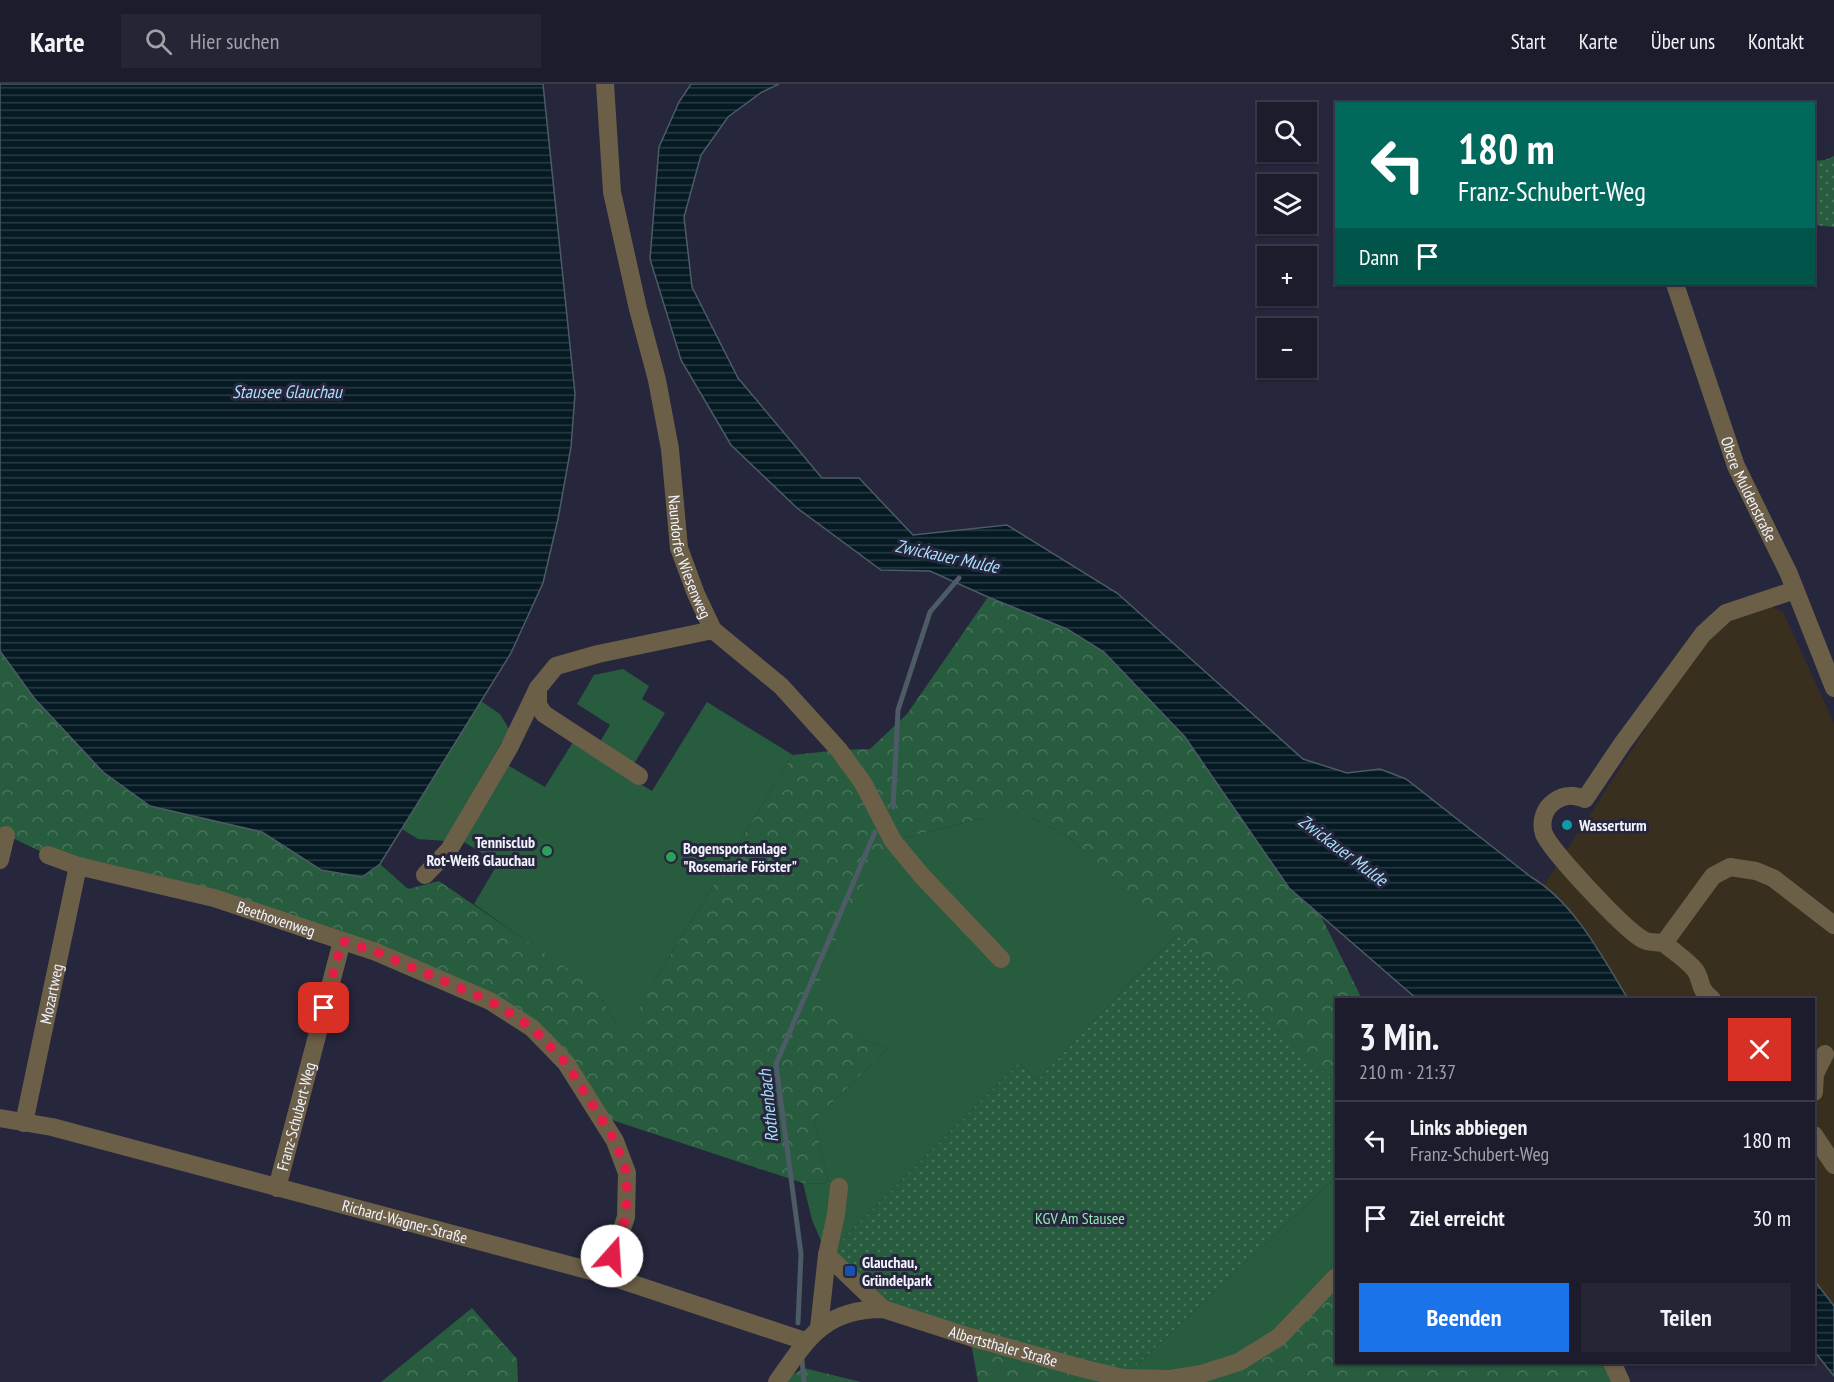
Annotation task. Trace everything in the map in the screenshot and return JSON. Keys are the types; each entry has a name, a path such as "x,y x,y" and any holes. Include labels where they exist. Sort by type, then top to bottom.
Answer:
{"street":[{"name":"Naundorfer Wiesenweg","path":"605,84 612,192 666,426 679,548 696,594 713,630 781,686 839,750 862,783 893,841 922,876 1001,958"},
{"name":"Obere Muldenstraße","path":"1675,285 1736,466 1795,590 1834,687"},
{"path":"1711,998 1702,989 1696,971 1664,943 1643,940 1612,913 1549,842 1542,823 1544,813 1557,799 1576,796 1585,799 1703,633 1726,613 1795,590"},
{"path":"425,875 449,850 509,748 538,688 556,666 713,630"},
{"path":"538,688 538,705 544,714 639,776"},
{"path":"0,860 6,836"},
{"name":"Beethovenweg","path":"48,855 78,866 214,898 376,952 490,1001 532,1028 566,1063 615,1141 627,1173 626,1217 606,1275"},
{"name":"Mozartweg","path":"24,1123 78,866"},
{"path":"1664,943 1713,876 1730,867 1773,878 1834,925"},
{"name":"Franz-Schubert-Weg","path":"277,1188 342,941"},
{"path":"1815,1074 1824,1051"},
{"name":"Richard-Wagner-Straße","path":"0,1118 52,1127 606,1275 805,1341"},
{"path":"1815,1136 1834,1165"},
{"path":"819,1328 827,1255 836,1215 839,1187"},
{"path":"827,1255 882,1309"},
{"name":"Albertsthaler Straße","path":"777,1382 805,1341 819,1328 845,1313 882,1309 978,1339 1123,1378 1171,1379 1202,1374 1239,1362 1279,1338 1335,1278"},
{"path":"1613,1364 1621,1382"}],"shaded area":[{"path":"1769,605 1783,612 1834,723 1834,1306 1815,1281 1815,998 1627,998 1586,930 1544,885 1678,679 1713,636 1737,617"}],"green space":[{"path":"1834,156 1834,227 1815,225 1815,161"},
{"path":"988,597 1067,629 1104,652 1185,737 1289,888 1321,916 1362,998 1335,998 1335,1083 1069,837 1031,817 987,817 893,841 877,857 829,955 818,987 866,1041 887,1049 814,1120 829,1184 803,1183 600,1116 532,1028 376,952 48,855 0,832 0,651 34,698 103,772 214,820 262,832 321,870 362,877 380,864 408,889 439,881 585,981 602,1000 616,1024 627,1030 793,755 870,749 907,714"},
{"path":"623,669 649,686 642,699 665,713 632,767 598,745 610,725 577,704 594,675"},
{"path":"481,701 500,714 509,729 445,841 418,839 402,829"},
{"path":"707,702 793,755 654,982 628,1031 616,1024 602,1000 549,957 474,904 498,863 459,839 506,764 545,787 573,742 652,791"},
{"path":"987,817 1031,817 1069,837 1176,935 1037,1081 1019,1063 827,1255 812,1220 803,1183 829,1184 814,1120 887,1049 866,1041 817,987 829,955 877,856 893,841"},
{"name":"KGV Am Stausee","path":"1176,935 1335,1083 1335,1178 1123,1378 883,1309 827,1255 1019,1063 1037,1081"},
{"path":"1335,1178 1335,1278 1239,1362 1123,1378"},
{"path":"1335,1278 1335,1364 1613,1364 1621,1382 978,1382 970,1337 1123,1378 1239,1362"},
{"path":"472,1308 517,1359 518,1382 381,1382"},
{"path":"804,1368 861,1382 779,1382"}],"water":[{"name":"Stausee Glauchau","path":"0,84 543,84 575,394 571,447 558,519 543,583 511,653 380,864 362,877 321,870 262,832 150,806 103,772 34,698 0,651"},
{"name":"Zwickauer Mulde","path":"691,84 779,84 762,92 728,117 701,155 684,217 692,287 738,378 822,478 859,478 913,535 1007,525 1117,593 1303,759 1347,773 1380,769 1406,779 1561,901 1598,949 1627,998 1416,998 1289,888 1185,737 1104,652 1067,629 930,571 881,570 797,508 731,445 681,360 650,259 659,147 679,102"},
{"path":"1815,1281 1834,1306 1834,1376 1815,1352"}],"waterway":[{"name":"Rothenbach","path":"893,807 898,710 930,612 959,578"},
{"name":"Rothenbach","path":"798,1323 801,1254 776,1064 875,832"},
{"name":"Rothenbach","path":"802,1360 804,1382"}],"place":[{"name":"Wasserturm","path":"1567,825"},
{"name":"Tennisclub Rot-Weiß Glauchau","path":"547,851"},
{"name":"Bogensportanlage \"Rosemarie Förster\"","path":"671,857"},
{"name":"Glauchau, Gründelpark","path":"850,1271"}],"route":[{"path":"324,1008 342,941 376,952 453,984 490,1001 532,1028 566,1063 615,1141 627,1173 626,1217 612,1256"}]}
